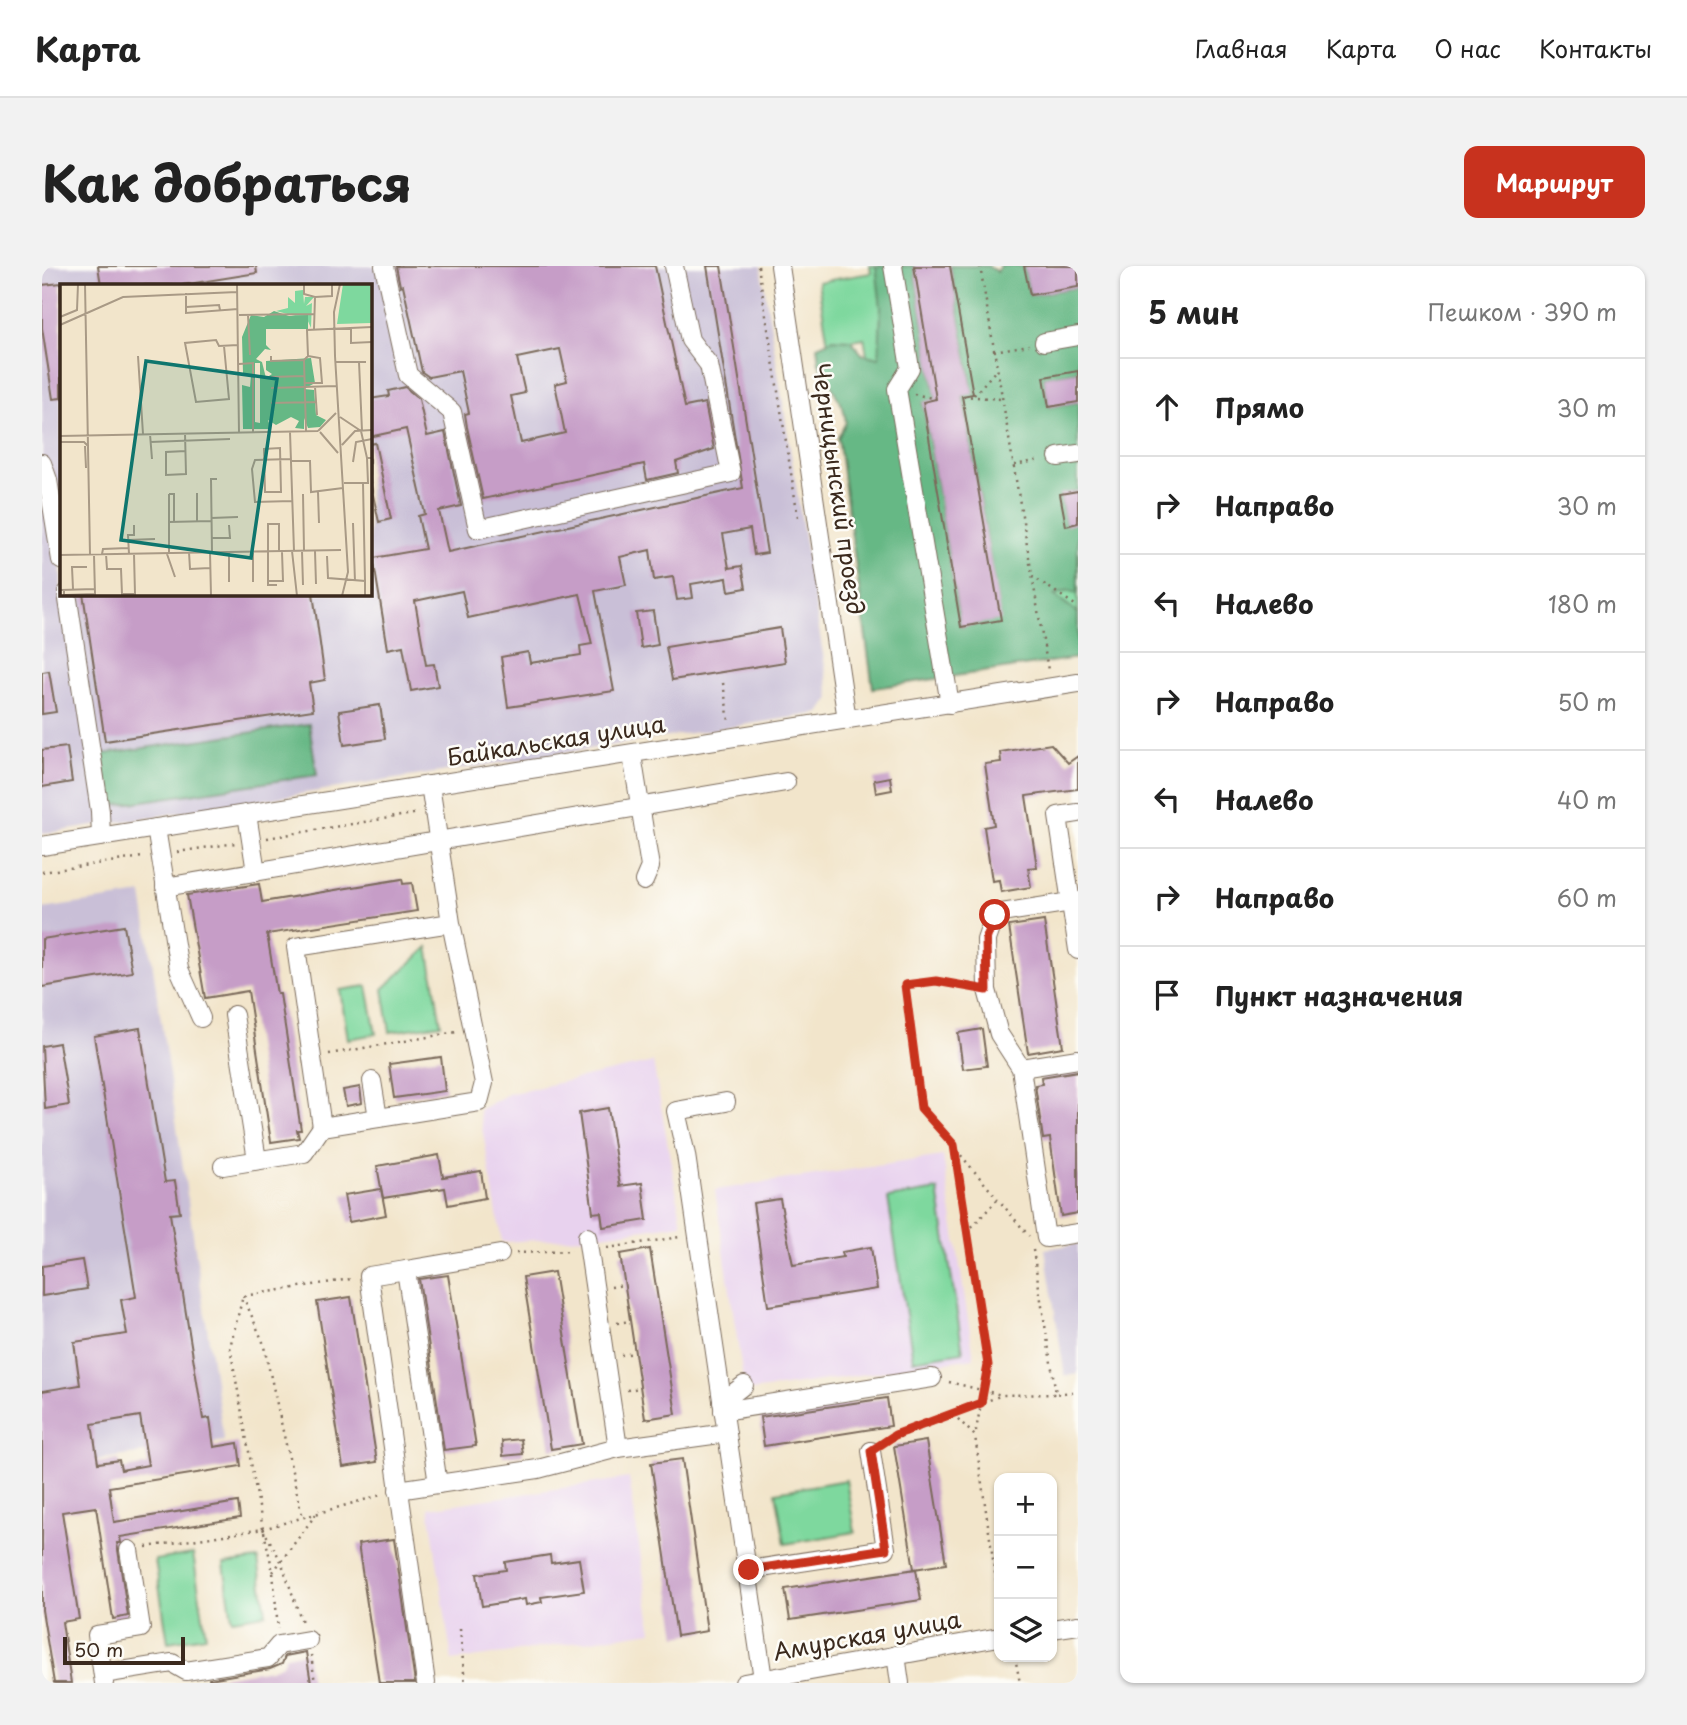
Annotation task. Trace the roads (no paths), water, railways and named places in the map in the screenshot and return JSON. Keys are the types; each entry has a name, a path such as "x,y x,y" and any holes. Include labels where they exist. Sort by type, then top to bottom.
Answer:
{"street":[{"path":"384,266 408,375 452,412 478,529 732,473 709,365 690,340 674,266"},
{"name":"Черницынский проезд","path":"780,266 847,720"},
{"path":"893,266 910,368 897,389 950,704"},
{"path":"1044,342 1078,336"},
{"path":"1059,457 1078,454"},
{"path":"42,463 48,480 60,554"},
{"path":"67,595 100,811 101,837"},
{"name":"Байкальская улица","path":"42,846 1078,683"},
{"path":"632,755 650,867 644,881"},
{"path":"165,887 786,782"},
{"path":"323,1126 479,1102 484,1083 451,923 430,785"},
{"path":"1078,813 1058,816 1074,901 1078,950"},
{"path":"247,814 256,872"},
{"path":"156,828 178,969 201,1018"},
{"path":"1074,901 995,915 986,940 987,990 999,1034 1021,1068 1046,1238 1078,1233"},
{"path":"223,1166 304,1153 323,1126 296,947 451,923"},
{"path":"234,1014 257,1160"},
{"path":"1021,1068 1078,1059"},
{"path":"372,1081 378,1118"},
{"path":"726,1102 676,1111 686,1155 722,1407 749,1570 753,1682"},
{"path":"587,1237 618,1448"},
{"path":"426,1683 369,1276 500,1254"},
{"path":"406,1270 438,1484"},
{"path":"722,1407 932,1378"},
{"path":"722,1407 744,1385"},
{"path":"398,1490 538,1469 618,1448 727,1433"},
{"path":"749,1570 886,1549 871,1451"},
{"path":"129,1550 141,1629 97,1635 103,1678 173,1663 186,1671 268,1658 279,1645 308,1640"},
{"path":"1057,1628 1078,1625"},
{"name":"Амурская улица","path":"753,1682 994,1638"},
{"path":"896,1655 900,1683"}]}
